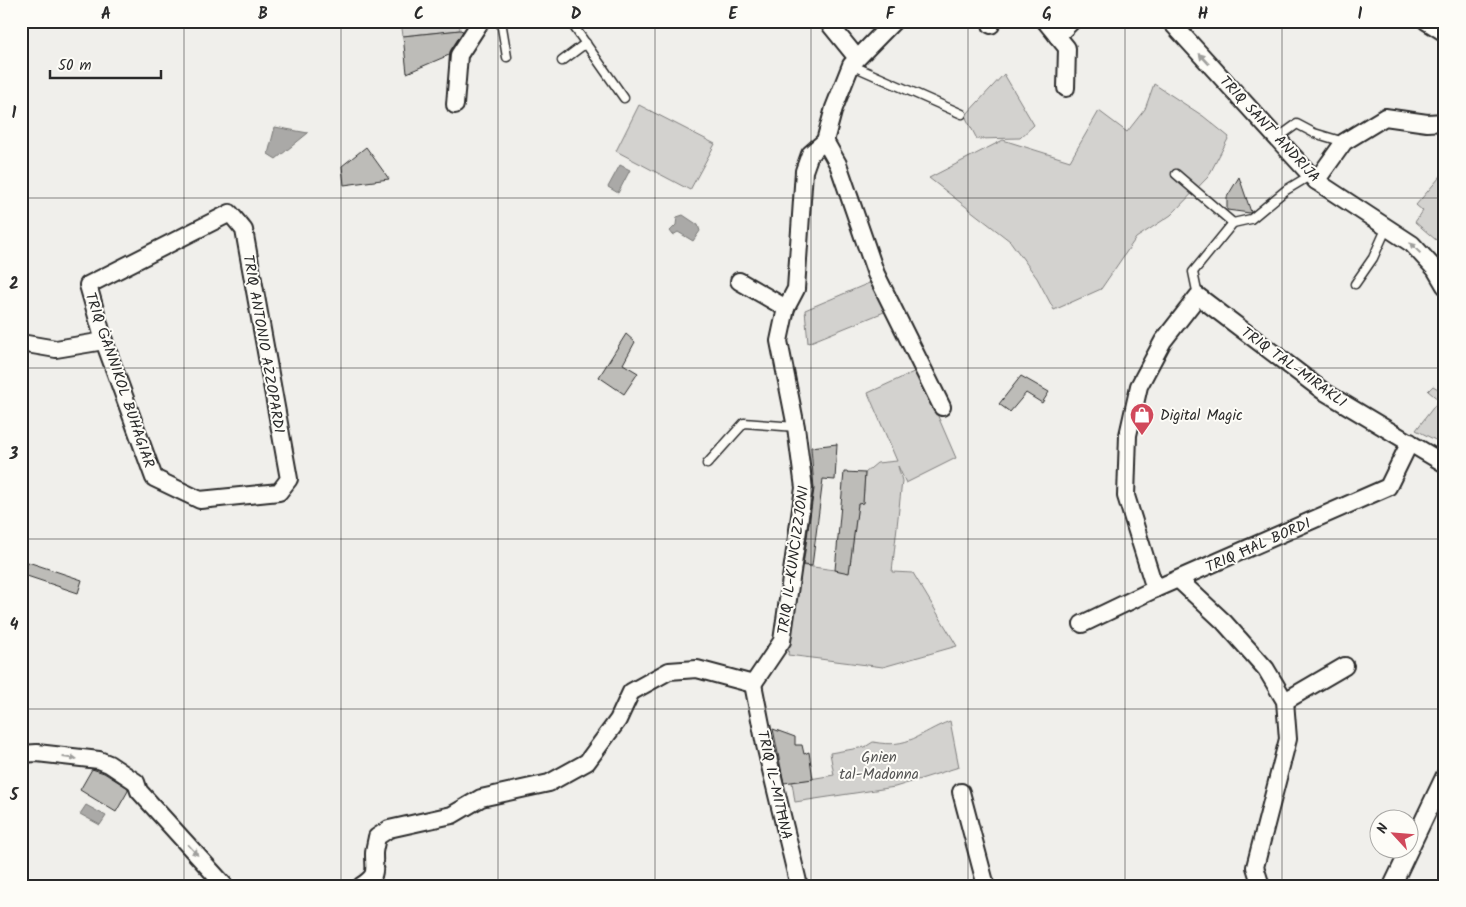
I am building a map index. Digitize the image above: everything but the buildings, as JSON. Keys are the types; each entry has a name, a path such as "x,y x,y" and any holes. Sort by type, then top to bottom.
{"street":[{"path":"455,106 459,55 481,21"},
{"path":"827,21 854,61 894,21"},
{"path":"1045,21 1067,48 1066,88"},
{"path":"1057,36 1072,21"},
{"name":"TRIQ SANT' ANDRIJA","path":"1170,21 1314,178 1412,244 1440,266 1445,286"},
{"path":"1426,21 1445,33"},
{"name":"TRIQ IL-KUNĊIZZJONI","path":"753,684 782,641 804,488 796,427 779,342 786,308 796,289 804,171 810,154 825,141 834,108 854,61"},
{"path":"1314,178 1344,142 1385,117 1427,123 1445,122"},
{"path":"825,141 838,164 876,274 942,407"},
{"name":"TRIQ ĠANNIKOL BUHAGIAR","path":"230,213 88,285 104,342 154,478 200,500 279,492 288,479"},
{"name":"TRIQ ANTONIO AZZOPARDI","path":"230,213 244,230 288,479"},
{"path":"739,281 786,308"},
{"path":"1155,589 1126,496 1128,434 1139,386 1163,342 1198,296"},
{"name":"TRIQ TAL-MIRAKLI","path":"1198,296 1323,391 1445,464"},
{"path":"21,342 56,349 104,342"},
{"name":"TRIQ ĦAL BORDI","path":"1082,624 1155,589 1388,487 1410,442"},
{"path":"1178,580 1224,622 1260,663 1285,701 1288,739 1255,867 1261,886"},
{"path":"1285,701 1345,666"},
{"path":"360,886 371,879 376,867 374,853 378,837 389,829 452,815 481,798 549,783 587,762 618,720 631,692 669,672 697,669 753,684"},
{"name":"TRIQ IL-MITĦNA","path":"753,684 765,744 800,886"},
{"path":"21,754 37,753 99,760 109,764 136,782 139,791 225,886"},
{"path":"1392,886 1445,774"},
{"path":"961,792 986,886"}],"lane":[{"path":"501,21 507,57"},
{"path":"570,21 624,98"},
{"path":"562,61 586,42"},
{"path":"854,61 962,114"},
{"path":"1279,138 1297,124 1344,142"},
{"path":"1176,174 1233,223"},
{"path":"1198,296 1194,272 1233,223 1251,219 1286,190 1314,178"},
{"path":"1355,284 1373,258 1387,227"},
{"path":"707,464 744,423 796,427"}],"green space":[{"path":"401,21 459,21 460,30 403,36"},
{"path":"1004,74 1034,125 1020,138 977,139 965,116"},
{"path":"1154,84 1203,116 1229,137 1208,177 1171,215 1136,238 1101,289 1054,310 1037,278 1010,241 929,178 1003,140 1070,161 1099,111 1127,132 1145,109"},
{"path":"639,105 715,144 690,190 616,151"},
{"path":"1445,171 1445,231 1436,240 1415,222 1423,211 1416,205"},
{"path":"874,281 889,310 808,343 805,310"},
{"path":"918,370 956,458 906,483 898,466 902,481 892,572 913,573 957,646 883,667 788,655 799,565 849,572 858,504 863,502 865,473 877,463 897,461 868,393"},
{"path":"1433,386 1445,393 1445,445 1416,430 1439,400 1428,391"},
{"name":"Gnien tal-Madonna","path":"950,721 959,767 895,787 795,802 792,782 834,775 830,753 865,747 873,742 886,744 905,742"}],"shaded area":[{"path":"275,127 308,133 276,159 268,154"},
{"path":"620,165 630,170 618,193 608,187"},
{"path":"683,215 698,225 700,231 693,241 678,232 673,235 670,231 676,225 677,217"},
{"path":"86,805 106,816 100,825 80,814"}],"place":[{"name":"Digital Magic","path":"1142,436"}]}
